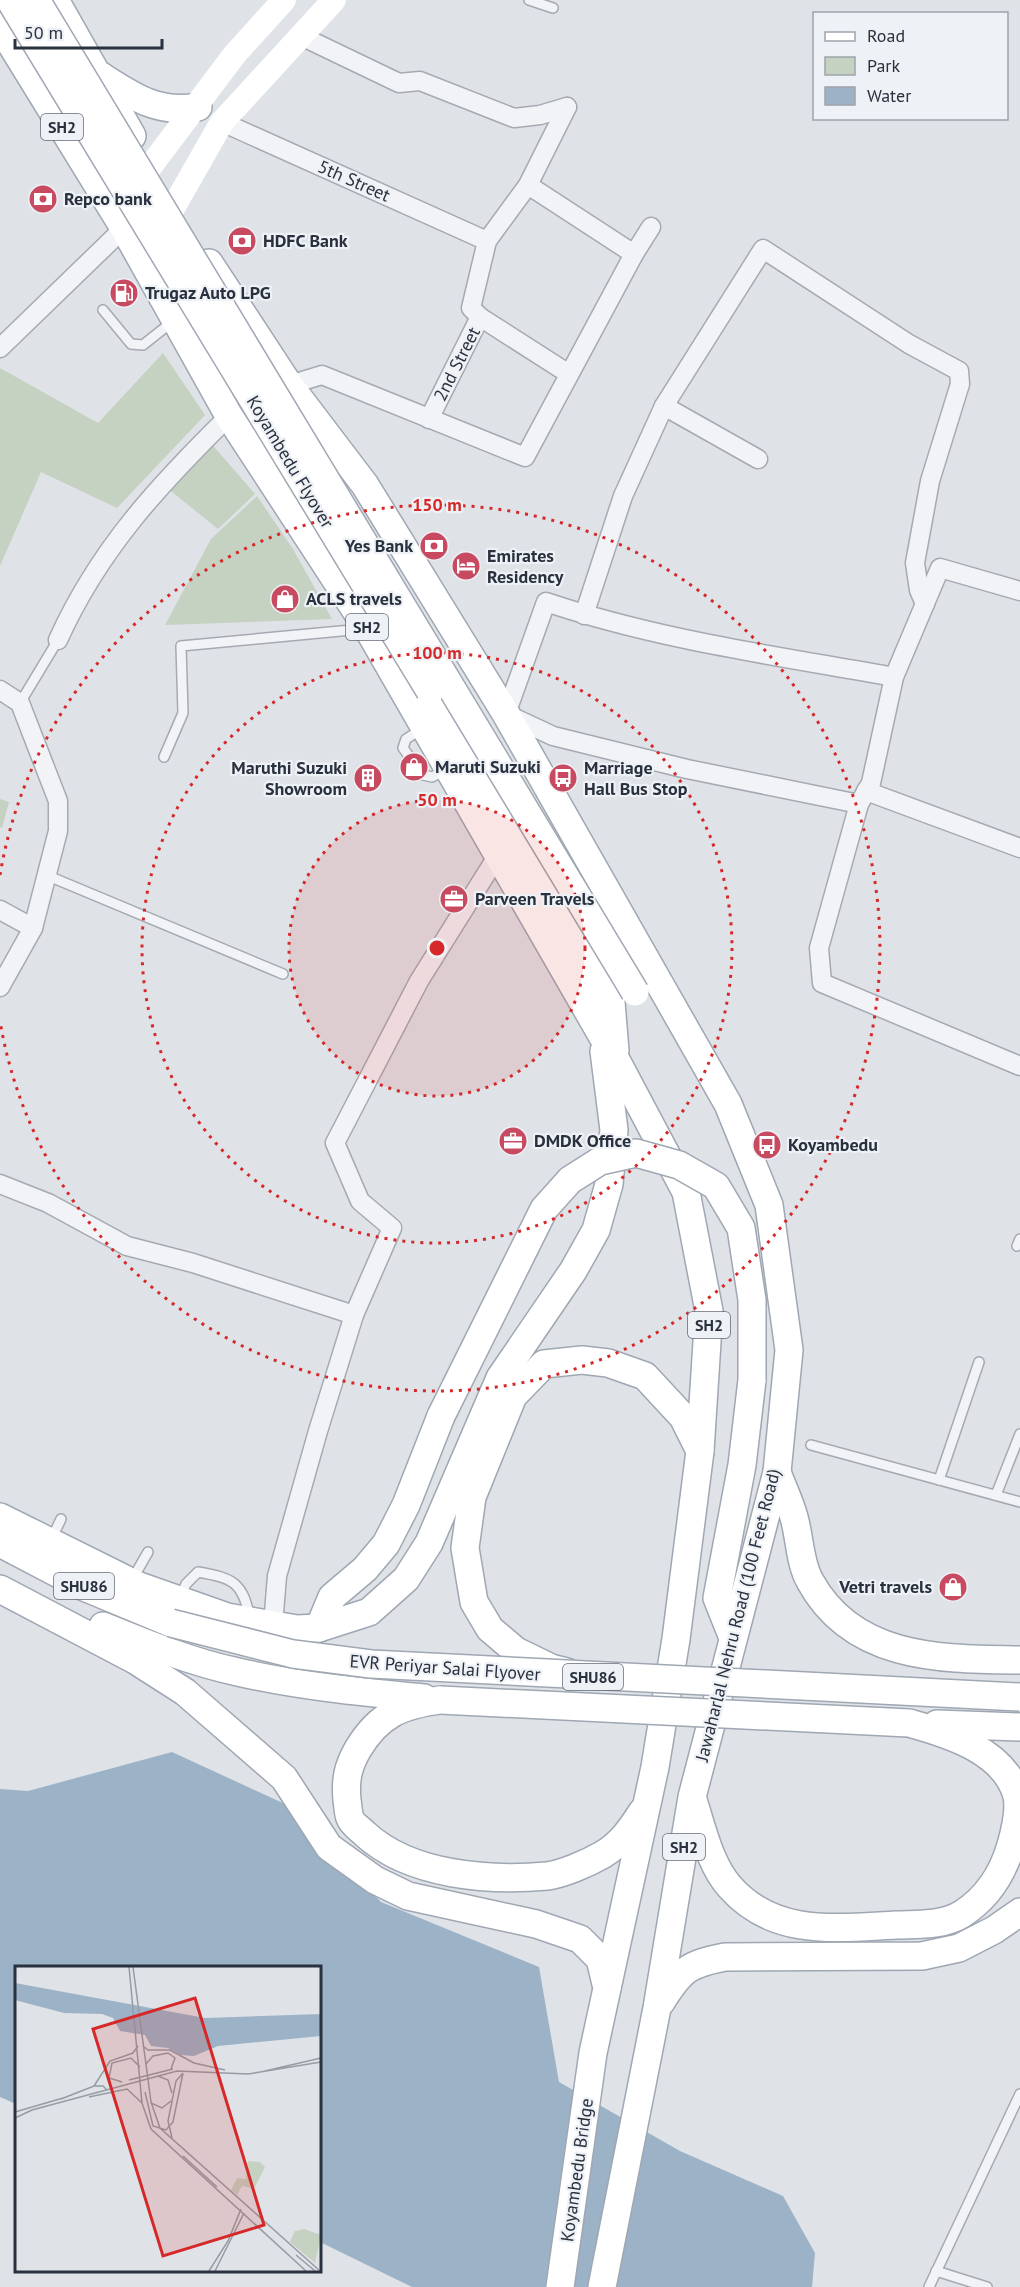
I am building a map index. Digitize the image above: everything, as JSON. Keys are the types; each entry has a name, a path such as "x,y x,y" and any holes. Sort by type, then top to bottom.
{"main road":[{"name":"Koyambedu Flyover","path":"10,0 430,691 611,1002 615,1058"},
{"name":"Koyambedu Flyover","path":"36,0 635,992 682,1023"},
{"name":"Jawaharlal Nehru Road (100 Feet Road)","path":"55,0 172,208 289,385 365,485 506,714 728,1104 769,1205 789,1350 777,1472 692,1797 657,2008 602,2287"},
{"path":"150,167 198,107 234,54 284,0"},
{"path":"172,208 222,122 334,0"},
{"name":"SH2","path":"0,26 124,228 229,416 294,519 368,628 615,1058 686,1192 710,1311 700,1451 676,1639 649,1801 608,1989"},
{"path":"98,74 138,100 176,111 198,107"},
{"path":"294,519 365,485"},
{"path":"0,1517 58,1532 179,1600 227,1617 297,1629 319,1628 369,1612 406,1580 429,1543 500,1378 573,1271 596,1230 609,1184 614,1130 600,1032"},
{"path":"319,1628 332,1597 365,1569 386,1544 406,1505 441,1416 544,1209 570,1180 600,1161 636,1153 679,1165 716,1186 741,1228 752,1300 752,1380 726,1561 717,1598 734,1638"},
{"path":"583,1677 551,1668 516,1651 490,1629 474,1602 465,1548 472,1497 496,1433 513,1396 544,1364 582,1359 608,1363 645,1376 683,1417 700,1451"},
{"path":"777,1472 793,1515 809,1580 843,1624 878,1644 941,1659 1020,1660"},
{"name":"EVR Periyar Salai Flyover","path":"0,1542 84,1587 171,1623 293,1654 371,1664 583,1677 1020,1697"},
{"name":"EVR Periyar Salai Flyover","path":"0,1576 86,1620 162,1650 236,1672 290,1682 440,1700 1020,1727"},
{"path":"0,1589 135,1660 185,1692 284,1778 329,1848 375,1880 408,1896 536,1924 580,1939 600,1959 608,1989"},
{"path":"440,1700 416,1703 385,1715 363,1740 349,1765 346,1788 350,1820 371,1839 400,1858 446,1871 502,1877 550,1875 602,1855 624,1839 649,1801"},
{"path":"692,1797 710,1852 728,1886 753,1909 785,1922 831,1928 941,1922 961,1914 990,1890 1006,1860 1017,1822 1018,1797 1002,1768 982,1753 948,1734 909,1723"},
{"path":"657,2008 677,1976 700,1962 725,1957 921,1956 959,1948 994,1930 1020,1912"},
{"name":"Koyambedu Bridge","path":"560,2287 593,2053 608,1989"}],"street":[{"path":"301,36 399,83 420,81 514,117 540,115 567,107 528,185 487,241"},
{"name":"5th Street","path":"222,122 487,241"},
{"path":"528,185 634,254"},
{"path":"289,385 322,375 525,457 634,254 651,227"},
{"path":"0,348 124,228"},
{"name":"2nd Street","path":"429,419 480,317 471,308 487,241"},
{"path":"584,615 623,496 664,406 763,249 909,344 959,371 960,384 930,481 915,563 916,579 925,604"},
{"path":"480,317 569,374"},
{"path":"664,406 758,459"},
{"path":"58,640 103,556 168,476 229,416"},
{"path":"1020,591 940,568 894,677 871,783 863,797 819,948 822,983 1020,1066"},
{"path":"894,677 668,636 584,615 546,602 506,714 553,736 687,769 863,797 1020,848"},
{"path":"0,690 20,703 58,801 58,831 33,928 0,987"},
{"path":"262,1623 354,1315 392,1228 360,1201 334,1143 419,981 498,855"},
{"path":"0,910 33,928"},
{"path":"0,1184 48,1203 127,1246 193,1263 354,1315"}],"lane":[{"path":"529,0 553,8"},
{"path":"103,310 131,344 143,345 174,321"},
{"path":"164,757 183,713 181,646 368,628"},
{"path":"20,703 58,640"},
{"path":"46,875 283,974"},
{"path":"939,1480 979,1362"},
{"path":"996,1495 1020,1434"},
{"path":"812,1445 1020,1502"},
{"path":"132,1573 148,1552"},
{"path":"179,1600 186,1584 198,1572 221,1576 238,1584 262,1623"},
{"path":"929,2287 1020,2094"},
{"path":"936,2271 987,2287"}],"green space":[{"path":"163,353 205,415 117,508 41,472 0,566 0,368 98,423"},
{"path":"209,441 255,494 218,529 166,487"},
{"path":"257,496 293,549 332,619 165,625 211,539"},
{"path":"0,799 9,802 2,828 0,827"}],"water":[{"path":"172,1752 285,1804 381,1902 539,1967 559,2082 680,2151 783,2196 815,2253 812,2287 412,2287 321,2242 321,1966 15,1966 15,2104 0,2097 0,1789 28,1791"}],"place":[{"name":"Repco bank","path":"43,199"},
{"name":"HDFC Bank","path":"242,241"},
{"name":"Trugaz Auto LPG","path":"124,293"},
{"name":"Yes Bank","path":"434,546"},
{"name":"Emirates Residency","path":"466,566"},
{"name":"ACLS travels","path":"285,599"},
{"name":"Maruti Suzuki","path":"414,767"},
{"name":"Maruthi Suzuki Showroom","path":"368,778"},
{"name":"Marriage Hall Bus Stop","path":"563,778"},
{"name":"Parveen Travels","path":"454,899"},
{"name":"DMDK Office","path":"513,1141"},
{"name":"Koyambedu","path":"767,1145"},
{"name":"Vetri travels","path":"953,1587"}]}
